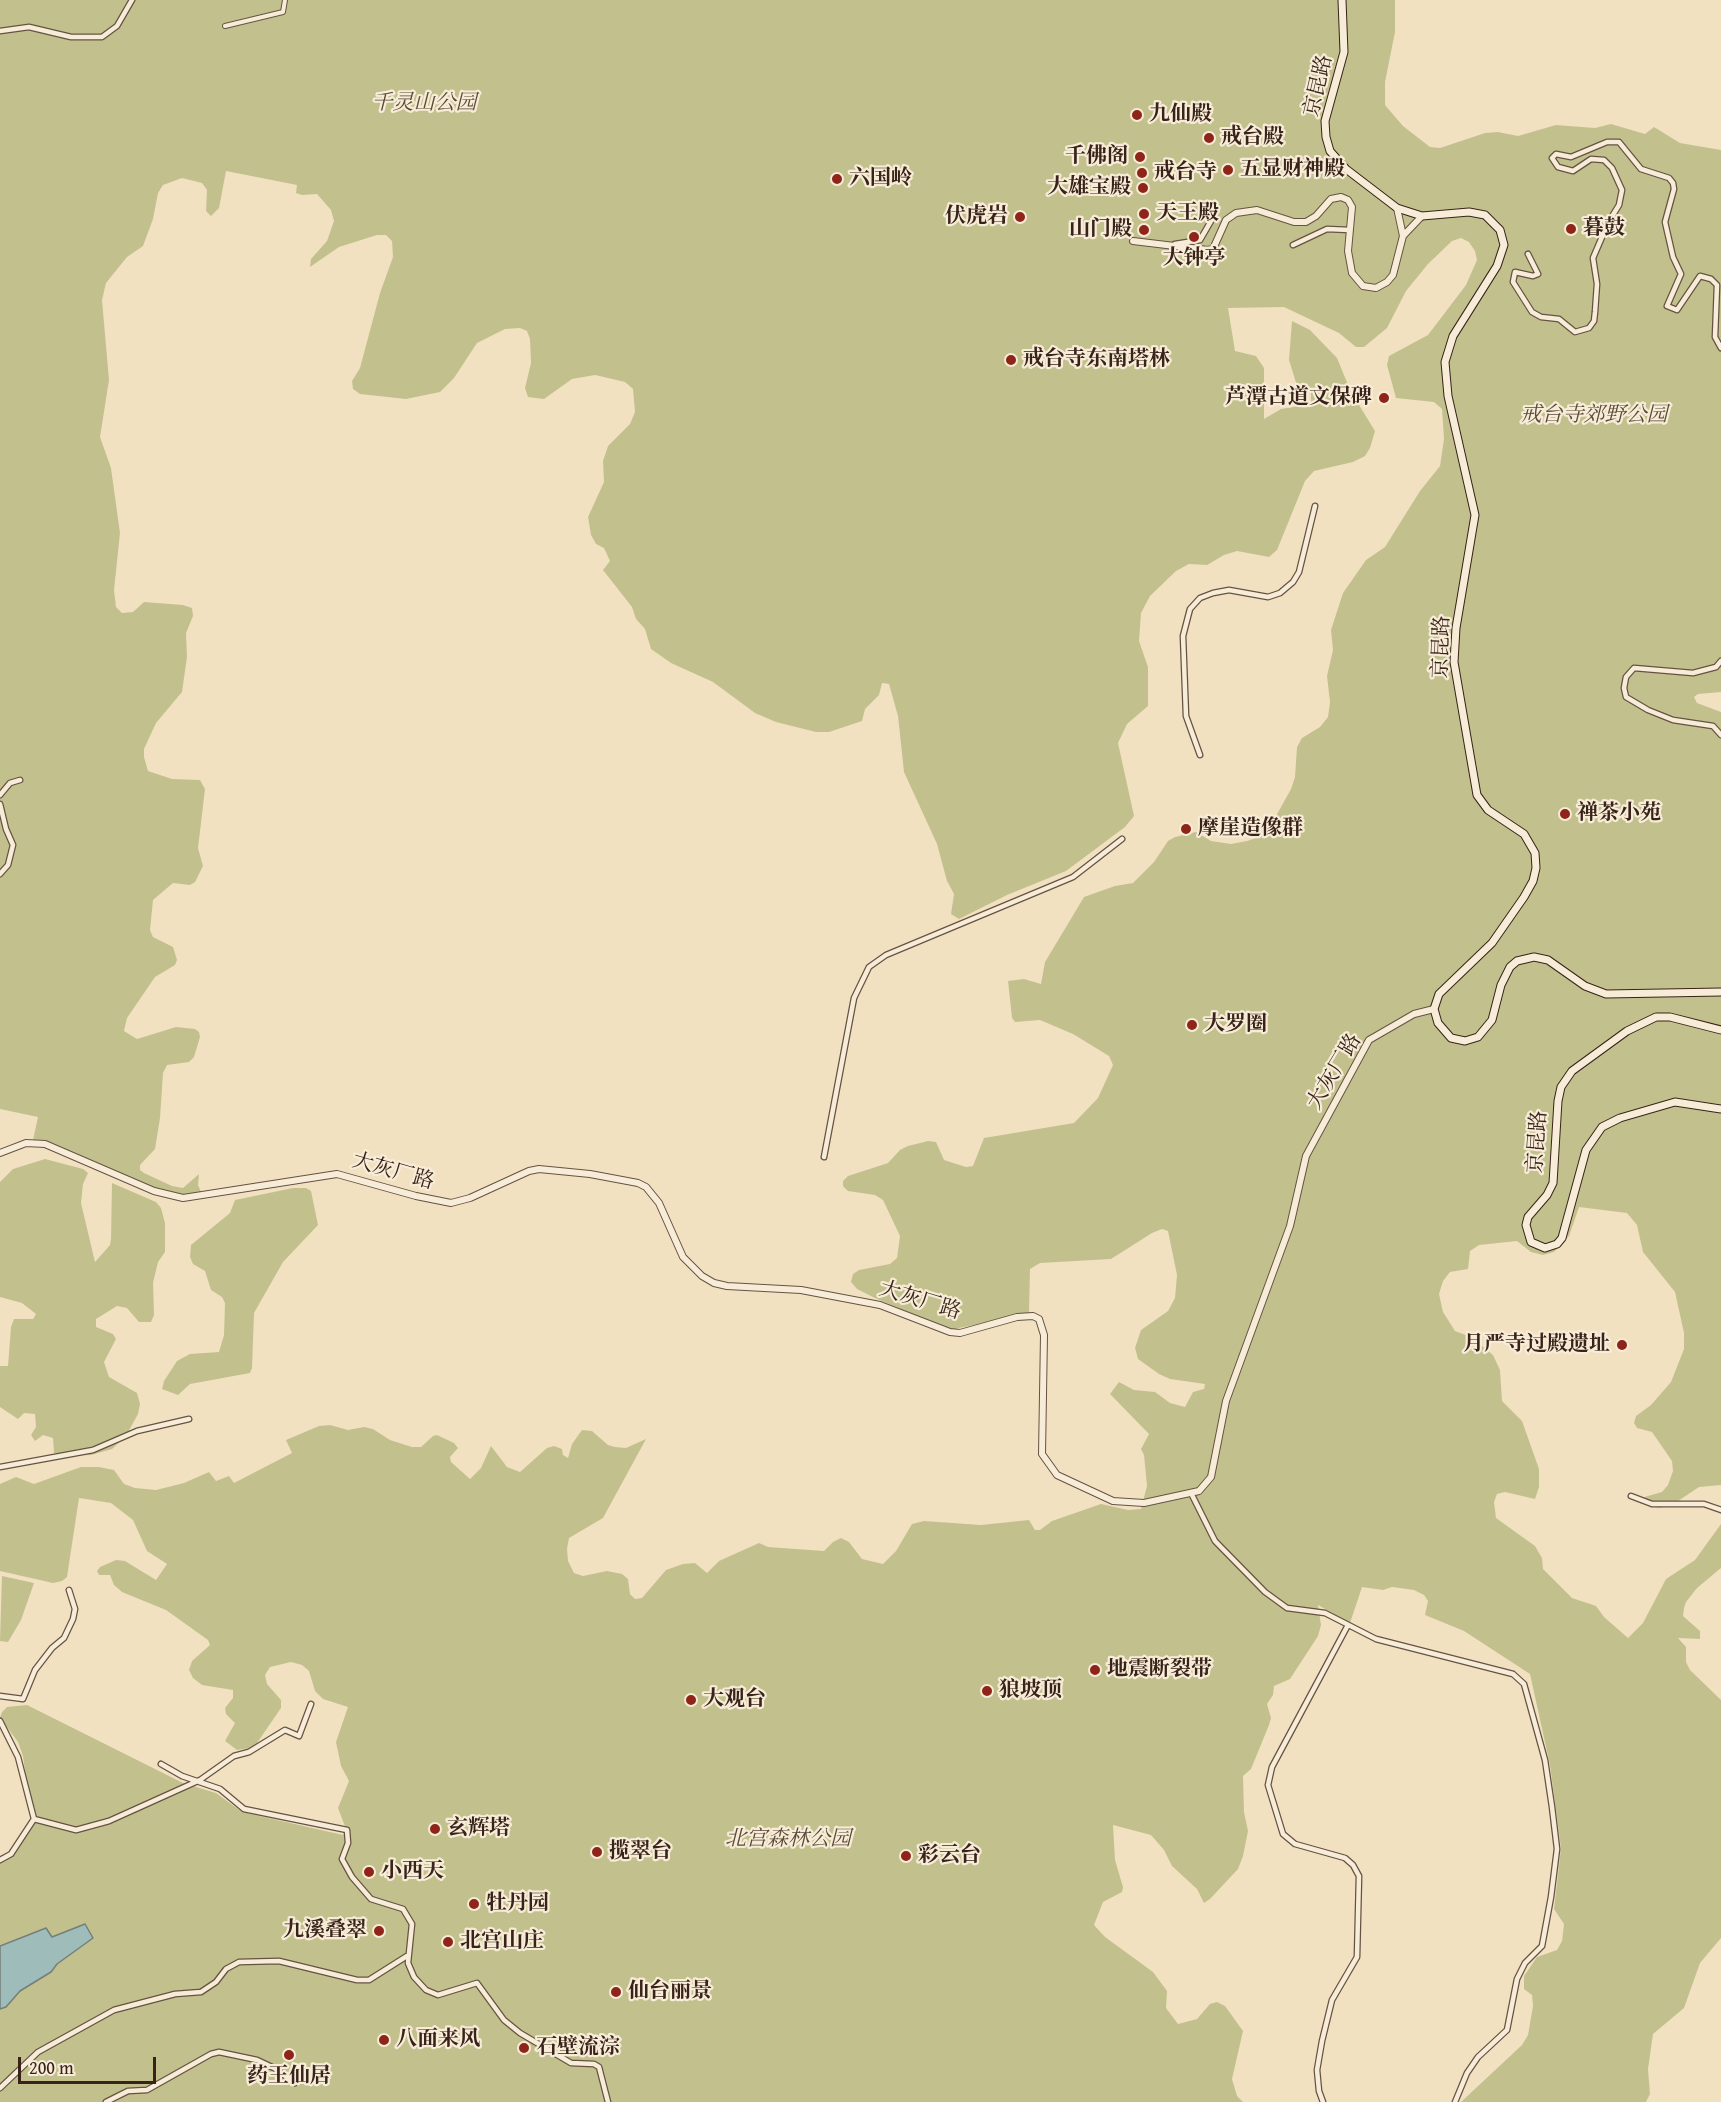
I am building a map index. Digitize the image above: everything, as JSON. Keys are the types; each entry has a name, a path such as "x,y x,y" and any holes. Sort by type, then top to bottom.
{"main road":[{"name":"京昆路","path":"1342,0 1344,51 1328,104 1325,129 1327,144 1339,162 1398,208 1422,216 1477,213 1491,219 1503,237 1501,259 1458,326 1449,345 1445,362 1448,396 1475,515 1456,628 1454,662 1477,795 1488,810 1524,834 1532,845 1536,861 1533,881 1514,913 1487,949 1439,994 1434,1009"},
{"path":"1434,1009 1438,1023 1446,1035 1465,1041 1478,1037 1492,1020 1501,985 1510,967 1517,961 1534,957 1548,960 1585,986 1606,994 1721,992"},
{"name":"京昆路","path":"1721,1030 1670,1017 1656,1017 1627,1031 1572,1071 1562,1087 1558,1101 1553,1183 1547,1196 1528,1217 1526,1225 1531,1242 1545,1248 1557,1244 1562,1238 1586,1150 1602,1128 1620,1118 1674,1102 1721,1109"}],"street":[{"path":"0,31 29,27 71,37 102,37 117,26 132,0"},
{"path":"225,26 283,12 285,0"},
{"path":"1528,254 1538,274 1536,276 1518,271 1513,275 1515,287 1532,312 1541,317 1559,320 1575,332 1589,328 1596,312 1597,284 1593,258 1608,223 1619,205 1622,190 1612,168 1604,159 1591,159 1574,171 1558,167 1552,158 1556,154 1571,157 1607,142 1619,142 1641,169 1669,178 1673,183 1674,189 1665,222 1673,257 1681,273 1667,306 1677,310 1700,276 1711,279 1717,285 1715,337 1721,348"},
{"path":"1134,241 1213,249 1226,220 1236,213 1257,210 1294,222 1306,222 1316,216 1331,199 1337,197 1348,200 1352,207 1349,265 1355,279 1369,287 1382,286 1392,275 1403,236 1398,208"},
{"path":"1403,236 1422,216"},
{"path":"1172,245 1200,240 1211,221"},
{"path":"1293,244 1299,244 1327,229 1350,230"},
{"path":"1200,755 1186,716 1183,636 1190,609 1200,598 1213,592 1229,590 1268,597 1280,593 1293,582 1299,572 1315,506"},
{"path":"1721,661 1716,667 1693,673 1634,668 1626,677 1624,688 1626,697 1648,710 1673,720 1713,726 1721,735"},
{"path":"0,795 10,783 20,780"},
{"path":"0,804 6,829 13,845 8,865 0,874"},
{"path":"824,1157 854,998 869,967 886,955 1073,877 1122,839"},
{"name":"大灰厂路","path":"0,1153 26,1143 45,1144 154,1191 183,1198 337,1174 416,1196 451,1203 470,1198 529,1171 539,1169 590,1174 638,1183 646,1187 659,1203 683,1257 702,1276 714,1282 727,1286 801,1290 880,1305 950,1332 960,1333 1034,1316 1043,1327 1044,1335 1042,1454 1057,1475 1113,1501 1144,1503 1199,1491 1211,1477 1226,1401 1290,1226 1306,1156 1369,1040 1414,1014 1434,1009"},
{"path":"0,1467 93,1450 137,1431 189,1419"},
{"path":"1191,1493 1215,1541 1265,1593 1287,1608 1325,1613 1376,1639 1513,1674 1524,1684 1545,1760 1557,1849 1542,1946 1526,1963 1517,1979 1507,2030 1478,2057 1467,2073 1455,2102"},
{"path":"1631,1496 1652,1504 1704,1504 1721,1510"},
{"path":"0,1696 23,1699 35,1670 52,1648 64,1638 74,1619 75,1609 69,1590"},
{"path":"1323,2102 1319,2091 1317,2070 1322,2041 1332,2000 1358,1957 1359,1876 1353,1864 1345,1858 1295,1844 1283,1834 1268,1785 1272,1767 1348,1625"},
{"path":"34,1819 76,1830 109,1821 200,1780 234,1756 259,1747 285,1730 299,1736 312,1704"},
{"path":"0,1721 18,1756 34,1819 11,1854 0,1860"},
{"path":"161,1764 182,1776 200,1780 220,1789 244,1809 347,1830 348,1843 342,1859 352,1877 371,1899 403,1910 412,1924 407,1956 414,1977 426,1990 438,1995 477,1983 504,2020 520,2033 571,2063 594,2064 601,2074 608,2102"},
{"path":"0,2088 38,2052 114,2010 176,1994 201,1992 216,1982 226,1969 239,1962 279,1961 357,1980 369,1980 407,1956"},
{"path":"106,2102 128,2091 147,2090 211,2054 219,2052 256,2060 274,2068 295,2083"}],"green space":[{"path":"0,0 1395,0 1395,32 1385,82 1385,105 1403,126 1430,147 1440,148 1485,133 1498,132 1518,136 1556,125 1595,128 1611,124 1645,134 1654,127 1680,143 1721,150 1721,692 1698,694 1694,697 1697,703 1721,712 1721,1485 1699,1487 1678,1501 1660,1508 1640,1503 1641,1498 1662,1492 1668,1485 1673,1471 1672,1461 1652,1432 1637,1428 1634,1423 1636,1416 1651,1405 1671,1382 1684,1349 1684,1333 1675,1292 1643,1252 1637,1225 1627,1213 1579,1207 1569,1236 1554,1252 1543,1255 1531,1252 1517,1241 1479,1245 1470,1251 1468,1269 1450,1272 1443,1281 1439,1294 1443,1312 1455,1331 1471,1337 1493,1355 1500,1370 1502,1401 1522,1421 1539,1469 1539,1487 1535,1499 1505,1492 1497,1494 1494,1502 1496,1518 1535,1546 1542,1558 1543,1569 1572,1598 1596,1606 1604,1617 1628,1638 1643,1623 1666,1579 1695,1560 1721,1524 1721,1568 1697,1588 1684,1608 1683,1616 1700,1631 1700,1639 1678,1638 1686,1647 1686,1662 1690,1670 1721,1700 1721,1938 1700,1963 1684,2008 1653,2034 1648,2069 1650,2094 1646,2102 1461,2102 1522,2045 1528,2035 1533,2006 1532,1995 1524,1989 1524,1976 1537,1957 1557,1950 1562,1941 1564,1924 1554,1909 1561,1848 1550,1765 1530,1674 1464,1631 1425,1615 1428,1601 1424,1595 1414,1590 1392,1587 1383,1590 1362,1587 1350,1623 1318,1605 1321,1625 1318,1636 1290,1679 1274,1686 1273,1695 1267,1704 1271,1718 1269,1725 1251,1769 1243,1776 1244,1812 1248,1831 1243,1856 1238,1869 1210,1899 1204,1903 1197,1889 1172,1866 1164,1850 1151,1835 1113,1825 1115,1860 1123,1887 1122,1892 1103,1902 1094,1925 1105,1937 1153,1972 1167,1991 1166,2008 1178,2024 1197,2019 1210,2004 1217,2002 1225,2006 1243,2031 1232,2079 1237,2096 1243,2102 0,2102 0,1863 18,1848 31,1818 23,1756 18,1742 0,1718 7,1707 27,1705 183,1783 216,1793 242,1812 343,1835 346,1829 338,1808 349,1781 341,1766 336,1742 348,1707 323,1699 315,1691 309,1671 302,1665 291,1662 270,1667 265,1675 267,1684 281,1700 281,1708 257,1743 251,1748 237,1750 225,1741 235,1723 226,1714 225,1708 233,1698 233,1690 202,1685 193,1678 189,1670 192,1661 210,1645 208,1640 166,1610 122,1592 114,1585 110,1575 99,1575 97,1571 100,1567 116,1560 125,1561 156,1580 167,1564 147,1551 133,1520 111,1503 79,1498 67,1577 62,1581 53,1583 0,1571 0,1484 16,1477 34,1484 81,1467 114,1470 124,1484 135,1488 156,1490 184,1483 209,1472 216,1481 229,1476 234,1483 292,1453 286,1440 319,1426 330,1425 348,1430 364,1427 373,1429 390,1440 412,1447 421,1447 437,1435 454,1443 458,1448 450,1457 451,1462 470,1479 481,1468 491,1446 507,1467 520,1472 547,1448 554,1446 562,1449 563,1455 568,1458 572,1444 582,1430 592,1431 608,1445 615,1447 626,1448 646,1439 603,1518 569,1538 567,1549 568,1561 574,1573 583,1576 607,1571 622,1574 628,1579 630,1594 635,1599 642,1598 666,1570 683,1564 695,1563 707,1573 719,1561 759,1543 768,1547 824,1551 841,1538 849,1542 862,1559 883,1564 896,1551 912,1524 924,1521 981,1525 1029,1520 1035,1530 1040,1530 1052,1521 1101,1504 1128,1510 1141,1509 1147,1486 1144,1455 1141,1449 1149,1434 1110,1394 1119,1382 1134,1390 1155,1392 1170,1403 1185,1407 1193,1392 1204,1389 1205,1384 1170,1379 1159,1374 1138,1359 1135,1348 1141,1330 1168,1311 1175,1298 1177,1275 1168,1231 1162,1229 1152,1233 1111,1259 1040,1263 1030,1269 1029,1313 950,1330 875,1298 857,1289 851,1282 853,1274 859,1270 890,1264 897,1258 900,1236 883,1200 875,1195 848,1191 843,1186 843,1181 848,1176 888,1163 900,1150 908,1146 928,1141 936,1142 944,1160 966,1167 973,1166 984,1138 1074,1123 1098,1098 1113,1065 1109,1056 1073,1034 1040,1020 1015,1022 1012,1018 1008,981 1024,979 1041,984 1045,962 1084,897 1115,886 1133,883 1154,862 1168,841 1196,832 1211,841 1231,844 1247,841 1256,838 1276,816 1295,777 1297,747 1302,738 1320,727 1328,717 1330,702 1327,676 1333,650 1331,630 1343,593 1366,560 1385,547 1420,491 1440,466 1444,439 1442,409 1434,402 1396,398 1387,365 1389,356 1428,335 1466,285 1477,260 1475,251 1469,242 1461,238 1452,241 1428,264 1406,291 1387,328 1364,347 1356,347 1339,333 1284,307 1228,308 1235,351 1256,356 1264,368 1264,419 1281,409 1311,404 1311,392 1297,386 1289,360 1292,321 1310,330 1337,358 1351,392 1375,431 1370,448 1365,456 1353,462 1314,471 1305,481 1277,550 1269,557 1237,551 1224,555 1207,565 1189,564 1176,571 1150,596 1141,613 1139,641 1148,667 1148,706 1127,724 1118,743 1134,816 1125,827 1066,871 1007,895 959,919 951,914 954,894 947,881 937,844 904,772 898,716 889,684 882,683 879,695 865,709 862,721 829,732 816,732 776,722 755,713 713,682 671,663 651,649 645,629 636,619 632,607 603,570 610,561 604,548 596,544 591,535 588,517 604,482 603,461 608,446 630,424 635,412 633,389 625,382 595,375 572,379 544,399 528,397 525,388 531,363 530,339 527,331 520,328 505,329 477,343 454,378 440,392 406,399 360,394 353,389 352,381 360,368 380,293 393,257 392,241 386,235 377,235 339,247 310,267 311,259 327,241 334,221 331,210 317,194 302,195 296,193 297,185 226,171 219,208 211,216 206,211 207,190 202,183 182,178 163,185 158,193 153,219 143,246 127,257 106,283 102,300 109,380 100,437 111,468 120,533 114,590 116,607 122,613 133,612 144,602 183,605 192,608 193,616 186,633 187,657 182,692 156,723 144,749 144,757 148,771 172,779 200,780 205,789 198,848 203,866 195,882 190,885 173,883 153,900 150,930 153,937 173,947 177,960 175,965 155,977 127,1018 124,1031 137,1039 176,1027 195,1029 199,1032 200,1037 194,1057 189,1062 167,1065 163,1073 155,1149 140,1165 140,1170 144,1173 172,1186 183,1188 199,1174 198,1185 202,1194 182,1196 158,1191 74,1153 33,1140 38,1117 0,1109"},
{"path":"45,1159 83,1169 88,1173 83,1184 81,1203 95,1262 110,1245 112,1183 156,1202 161,1208 165,1223 165,1252 158,1262 153,1283 154,1315 151,1322 139,1322 127,1308 117,1306 96,1319 96,1327 113,1334 116,1339 104,1362 109,1377 137,1393 140,1404 138,1414 126,1436 112,1449 91,1455 61,1456 54,1453 53,1438 43,1435 35,1441 31,1435 36,1427 35,1414 24,1413 18,1419 0,1407 0,1366 8,1366 11,1327 14,1319 33,1319 36,1314 22,1303 0,1297 0,1182 13,1169"},
{"path":"293,1188 306,1188 311,1191 318,1225 283,1262 254,1313 250,1373 190,1384 178,1395 162,1389 164,1381 177,1361 190,1354 219,1352 224,1335 225,1303 222,1297 211,1290 205,1271 193,1264 190,1257 191,1245 230,1213 235,1200"},
{"path":"2,1576 34,1583 21,1620 8,1642 0,1641"}],"water":[{"path":"85,1924 93,1938 57,1964 51,1972 20,1991 6,2007 0,2009 0,1946 46,1928 52,1937"}],"place":[{"name":"九仙殿","path":"1137,115"},
{"name":"戒台殿","path":"1209,138"},
{"name":"千佛阁","path":"1140,157"},
{"name":"五显财神殿","path":"1228,170"},
{"name":"戒台寺","path":"1142,173"},
{"name":"六国岭","path":"837,179"},
{"name":"大雄宝殿","path":"1143,188"},
{"name":"天王殿","path":"1144,214"},
{"name":"伏虎岩","path":"1020,217"},
{"name":"暮鼓","path":"1571,229"},
{"name":"山门殿","path":"1144,230"},
{"name":"大钟亭","path":"1194,237"},
{"name":"戒台寺东南塔林","path":"1011,360"},
{"name":"芦潭古道文保碑","path":"1384,398"},
{"name":"禅茶小苑","path":"1565,814"},
{"name":"摩崖造像群","path":"1186,829"},
{"name":"大罗圈","path":"1192,1025"},
{"name":"月严寺过殿遗址","path":"1622,1345"},
{"name":"地震断裂带","path":"1095,1670"},
{"name":"狼坡顶","path":"987,1691"},
{"name":"大观台","path":"691,1700"},
{"name":"玄辉塔","path":"435,1829"},
{"name":"揽翠台","path":"597,1852"},
{"name":"彩云台","path":"906,1856"},
{"name":"小西天","path":"369,1872"},
{"name":"牡丹园","path":"474,1904"},
{"name":"九溪叠翠","path":"379,1931"},
{"name":"北宫山庄","path":"448,1942"},
{"name":"仙台丽景","path":"616,1992"},
{"name":"八面来风","path":"384,2040"},
{"name":"石壁流淙","path":"524,2048"},
{"name":"药王仙居","path":"289,2055"}],"park label":[{"name":"千灵山公园","path":"424,104"},
{"name":"戒台寺郊野公园","path":"1594,416"},
{"name":"北宫森林公园","path":"788,1840"}]}
